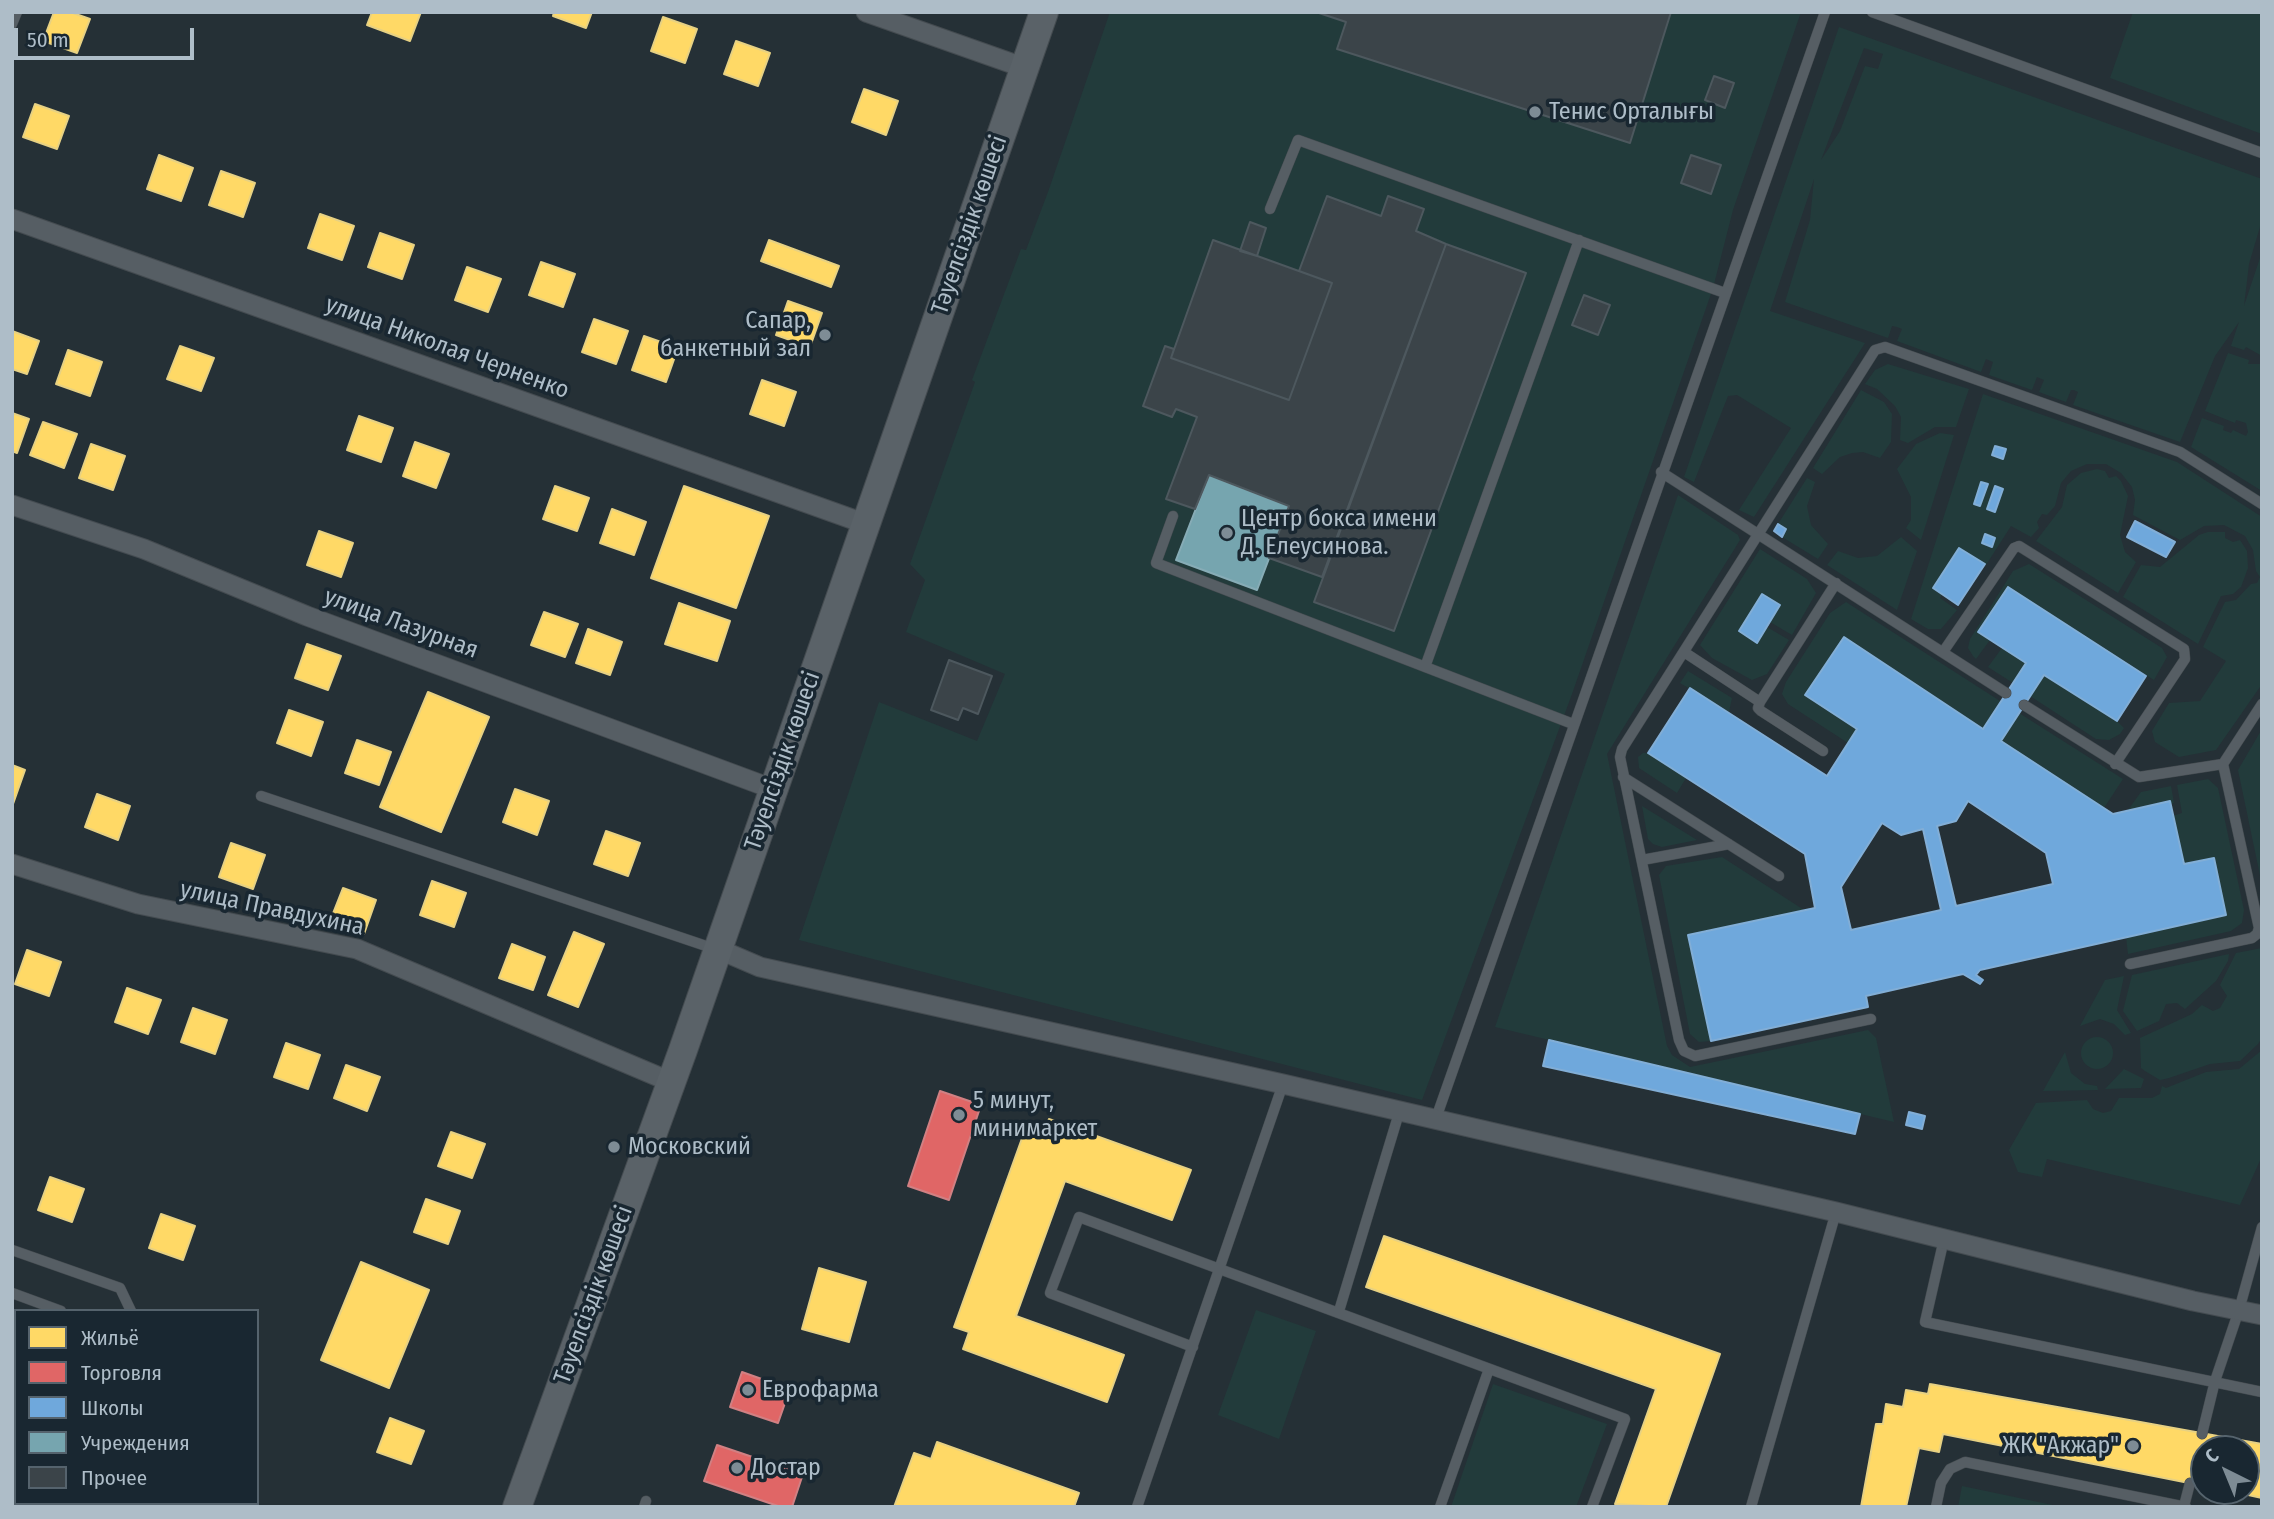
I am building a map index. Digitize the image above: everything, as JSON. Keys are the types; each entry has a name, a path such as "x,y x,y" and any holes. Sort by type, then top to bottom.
{"main road":[{"name":"Тәуелсіздік көшесі","path":"517,1507 718,949 1044,12"}],"street":[{"path":"866,12 1025,68"},
{"name":"улица Николая Черненко","path":"12,219 866,524"},
{"name":"улица Лазурная","path":"12,505 144,550 320,621 773,789"},
{"name":"улица Правдухина","path":"14,870 138,904 357,950 671,1082"},
{"path":"718,949 760,967 1836,1212 2262,1315"}],"lane":[{"path":"12,24 17,12"},
{"path":"1435,1121 1661,472 1825,12"},
{"path":"1872,12 2262,153"},
{"path":"1270,209 1298,139 1725,293"},
{"path":"1424,667 1579,240"},
{"path":"1871,1019 1696,1056 1684,1051 1679,1040 1623,777 1622,749 1875,350 1880,347 2180,452 2262,504"},
{"path":"1661,472 2006,693"},
{"path":"1173,516 1156,563 1573,724"},
{"path":"1944,652 2014,548 2019,546 2183,649 2185,659 2115,764"},
{"path":"1823,751 1761,711 1760,702 1836,583"},
{"path":"1684,652 1760,702"},
{"path":"2130,964 2252,938 2257,934 2259,928 2223,764 2262,704"},
{"path":"2024,705 2131,775 2149,778 2223,764"},
{"path":"1623,777 1779,876"},
{"path":"261,796 718,949"},
{"path":"1642,860 1729,844"},
{"path":"1137,1507 1283,1084"},
{"path":"1339,1311 1399,1113"},
{"path":"1751,1507 1836,1212"},
{"path":"1193,1347 1050,1293 1079,1217 1625,1419 1592,1507"},
{"path":"2202,1434 2215,1381 2239,1310 2262,1227"},
{"path":"1944,1239 1925,1322 2262,1392"},
{"path":"12,1250 120,1288 130,1309"},
{"path":"12,1293 56,1309"},
{"path":"1440,1507 1489,1369"},
{"path":"1936,1507 1941,1483 1950,1469 1965,1462 2185,1507 2190,1483"}],"green space":[{"path":"1110,12 1801,12 1733,210 1713,288 1572,694 1422,1100 799,940 879,702 977,741 1005,674 906,632 925,580 910,564 975,382 972,380 1021,249 1026,250 1048,192"},
{"path":"2133,12 2262,12 2262,134 2110,78"},
{"path":"1839,27 2262,179 2262,220 2249,264 2244,306 2262,252 2262,356 2246,347 2244,350 2231,346 2239,322 2215,356 2180,442 2073,405 2078,392 2074,390 2071,390 2066,402 2039,392 2044,380 2037,377 2032,390 1989,375 1993,362 1986,359 1981,372 1897,341 1902,329 1897,327 1892,326 1888,338 1785,302 1810,220 1814,179 1770,311 1865,343 1754,517 1739,510 1791,428 1737,395 1728,396 1694,482 1684,477","holes":["1864,48 1883,54 1878,69 1865,66 1840,131 1821,160"]},
{"path":"2228,353 2249,360 2248,364 2262,364 2262,491 2191,447 2202,418 2224,426 2223,430 2231,433 2233,430 2246,436 2248,432 2246,423 2236,420 2235,423 2205,411"},
{"path":"1888,364 1969,389 1956,427 1935,427 1908,443 1900,440 1901,417 1895,406 1877,389 1865,384 1875,370"},
{"path":"1861,390 1884,402 1892,414 1891,442 1880,458 1863,452 1852,453 1840,457 1822,474 1813,468"},
{"path":"1983,394 2177,462 2262,517 2262,684 2216,750 2179,757 2155,742 2152,731 2169,703 2200,701 2226,661 2203,647 2225,602 2236,600 2251,584 2257,583 2260,577 2256,571 2253,550 2245,536 2224,525 2204,526 2180,540 2133,515 2135,500 2132,487 2121,473 2106,464 2087,464 2071,471 2061,483 2055,506 2047,515 2042,514 2037,522 2039,528 2031,537 2011,526 1986,565 1958,549 1933,588 1942,594 1940,598 1957,610 1941,629 1928,629 1911,619"},
{"path":"1940,433 1954,435 1921,540 1906,528 1911,520 1911,497 1897,469 1916,444"},
{"path":"2097,469 2105,471 2109,478 2116,476 2128,496 2120,535 2125,552 2136,562 2118,593 2036,541 2062,507 2067,485 2081,473"},
{"path":"1807,478 1815,482 1807,506 1811,525 1828,544 1818,559 1782,537 1786,529 1778,524"},
{"path":"1678,495 1738,535 1740,540 1607,754 1667,1046 1672,1055 1690,1067 1868,1030 1876,1038 1894,1122 1495,1027"},
{"path":"2225,532 2225,538 2233,542 2240,540 2247,551 2248,568 2241,587 2233,594 2221,596 2198,644 2123,597 2141,565 2160,567 2199,535"},
{"path":"1901,537 1917,551 1897,610 1827,565 1838,551 1858,558 1877,556"},
{"path":"1760,549 1807,579 1816,593 1792,635 1770,622 1780,605 1762,594 1739,632 1757,642 1767,627 1789,640 1767,674 1752,680 1712,658 1700,645"},
{"path":"2029,564 2162,648 2167,657 2154,680 2008,587 1978,632 1990,640 1976,659 1968,648 1970,639 2013,571"},
{"path":"1846,602 2000,701 1983,729 1844,637 1806,695 1857,729 1848,743 1788,704 1782,694 1786,682 1830,613"},
{"path":"2002,648 2026,663 2013,683 1988,667"},
{"path":"1688,671 1732,698 1729,712 1680,683"},
{"path":"2044,675 2117,721 2124,728 2120,734 2109,740 2096,739 2030,696"},
{"path":"2019,713 2123,779 2104,808 2001,741"},
{"path":"2262,729 2262,885 2238,770"},
{"path":"1648,753 1686,778 1677,793 1639,768 1638,757"},
{"path":"2208,779 2218,788 2244,910 2242,923 2231,931 2128,954 2126,937 2214,858 2184,864 2173,816 2182,813 2177,785"},
{"path":"2171,786 2174,803 2128,810 2141,792"},
{"path":"1642,806 1697,840 1662,847 1653,844 1648,839"},
{"path":"1722,857 1804,910 1688,935 1711,1041 1699,1042 1690,1034 1659,875 1666,866"},
{"path":"2262,948 2262,1038 2258,1044 2240,1061 2210,1064 2160,1080 2141,1068 2140,1038 2192,1014 2202,1005 2213,1011 2220,1008 2227,996 2220,985 2236,953"},
{"path":"2229,954 2228,961 2216,981 2185,1009 2177,1003 2166,1004 2159,1021 2137,1031 2123,1011 2132,975"},
{"path":"2124,976 2117,1010 2131,1033 2125,1035 2114,1024 2100,1019 2080,1026 2105,980"},
{"path":"2097,1037 2108,1042 2113,1053 2108,1064 2097,1069 2086,1064 2081,1053 2086,1042"},
{"path":"2262,1050 2262,1156 2240,1205 2047,1159 2042,1177 2018,1172 2009,1150 2036,1103 2087,1100 2093,1109 2103,1113 2111,1111 2119,1098 2152,1098 2160,1094 2162,1086 2166,1088 2206,1072 2239,1069"},
{"path":"2065,1052 2071,1073 2085,1084 2097,1086 2098,1090 2043,1091"},
{"path":"2124,1069 2144,1079 2141,1088 2105,1089"},
{"path":"1256,1310 1316,1331 1279,1439 1218,1415"},
{"path":"1493,1384 1607,1424 1576,1507 1451,1507"},
{"path":"1962,1486 2062,1507 1958,1507"}],"building: Жильё":[{"path":"54,12 70,12 90,19 77,53 43,41"},
{"path":"372,12 421,12 410,41 367,25"},
{"path":"554,12 592,12 586,28 553,16"},
{"path":"663,17 697,29 685,63 651,51"},
{"path":"736,41 770,53 758,86 724,74"},
{"path":"864,89 898,101 886,135 852,122"},
{"path":"35,104 69,116 57,149 23,137"},
{"path":"159,155 193,168 181,201 147,189"},
{"path":"221,171 255,183 243,217 209,205"},
{"path":"320,214 354,226 342,260 308,248"},
{"path":"380,233 414,245 402,279 368,267"},
{"path":"769,240 839,266 831,287 761,261"},
{"path":"541,262 575,274 563,307 529,295"},
{"path":"467,267 501,279 488,312 455,300"},
{"path":"788,301 822,313 810,347 776,335"},
{"path":"594,319 628,331 616,364 582,352"},
{"path":"12,331 39,341 27,374 12,369"},
{"path":"644,336 678,348 666,382 632,370"},
{"path":"180,346 214,358 201,391 167,379"},
{"path":"68,350 102,362 90,396 56,384"},
{"path":"762,380 796,392 784,426 750,414"},
{"path":"12,413 29,419 17,453 12,451"},
{"path":"359,416 393,428 381,462 347,450"},
{"path":"43,422 77,434 64,468 30,455"},
{"path":"415,442 449,454 436,488 403,476"},
{"path":"91,444 125,456 113,490 79,478"},
{"path":"555,486 589,498 577,531 543,519"},
{"path":"684,486 769,516 736,608 651,578"},
{"path":"612,509 646,522 634,555 600,543"},
{"path":"319,531 353,543 341,577 307,565"},
{"path":"679,603 730,621 717,661 665,644"},
{"path":"544,612 578,624 565,657 531,645"},
{"path":"588,629 622,642 610,675 576,663"},
{"path":"307,644 341,656 328,690 295,678"},
{"path":"428,692 489,717 441,832 380,807"},
{"path":"289,710 323,722 311,756 277,743"},
{"path":"357,740 391,752 379,785 345,773"},
{"path":"12,765 25,770 13,804 12,804"},
{"path":"515,789 549,801 537,835 503,822"},
{"path":"97,794 130,806 118,840 85,827"},
{"path":"606,831 640,843 628,876 594,864"},
{"path":"231,843 265,855 253,889 219,877"},
{"path":"432,881 466,893 454,927 420,915"},
{"path":"343,888 376,900 364,934 330,921"},
{"path":"574,932 604,944 578,1007 548,995"},
{"path":"512,944 545,957 533,990 499,978"},
{"path":"27,950 61,962 49,996 15,984"},
{"path":"127,988 161,1000 148,1034 115,1022"},
{"path":"193,1008 227,1020 215,1054 181,1042"},
{"path":"286,1043 320,1055 308,1089 274,1077"},
{"path":"346,1065 380,1077 367,1111 334,1098"},
{"path":"1049,1119 1191,1170 1172,1220 1065,1181 1016,1316 1124,1355 1107,1402 963,1349 969,1332 954,1327 1025,1130 1042,1136"},
{"path":"451,1132 485,1144 472,1178 438,1166"},
{"path":"50,1177 84,1189 72,1222 38,1210"},
{"path":"426,1199 460,1211 448,1244 414,1232"},
{"path":"161,1214 195,1226 183,1260 149,1248"},
{"path":"1384,1236 1720,1354 1666,1507 1615,1504 1656,1389 1366,1287"},
{"path":"361,1262 429,1290 389,1388 321,1360"},
{"path":"819,1268 866,1282 849,1342 802,1329"},
{"name":"ЖК \"Акжар\"","path":"1930,1384 2212,1435 2190,1435 2190,1483 1943,1434 1939,1452 1919,1448 1906,1507 1861,1507 1876,1424 1883,1424 1886,1404 1903,1407 1906,1390 1928,1394"},
{"path":"390,1418 424,1431 411,1464 377,1452"},
{"path":"937,1442 1079,1493 1074,1507 894,1507 914,1453 931,1459"},
{"name":"ЖК \"Акжар\"","path":"2260,1444 2262,1444 2260,1498"}],"building: Торговля":[{"path":"940,1091 981,1105 949,1200 908,1186"},
{"path":"742,1372 790,1389 778,1423 730,1407"},
{"path":"717,1445 803,1474 792,1507 781,1507 704,1481"}],"building: Школы":[{"path":"1995,446 2006,449 2003,459 1992,455"},
{"path":"1981,482 1988,484 1980,506 1974,504"},
{"path":"1995,486 2003,489 1995,512 1987,509"},
{"path":"2135,521 2175,542 2166,557 2127,537"},
{"path":"1778,524 1786,529 1782,537 1774,531"},
{"path":"1985,534 1995,538 1992,547 1982,543"},
{"path":"1959,548 1985,564 1958,605 1933,588"},
{"path":"2008,587 2146,676 2117,721 2044,675 2001,741 2113,814 2170,801 2184,864 2214,858 2226,915 1980,970 1976,975 1983,980 1980,984 1963,974 1866,996 1868,1007 1711,1041 1688,935 1815,908 1805,854 1648,753 1690,688 1827,776 1857,729 1805,695 1844,637 1983,729 2026,663 1978,632","holes":["1968,801 2046,853 2053,884 1956,906 1937,826 1956,821","1882,823 1901,835 1923,829 1941,910 1851,930 1841,887"]},
{"path":"1762,594 1780,605 1757,643 1739,631"},
{"path":"1549,1040 1860,1114 1855,1134 1543,1066"},
{"path":"1909,1112 1925,1116 1922,1129 1906,1125"}],"building: Учреждения":[{"path":"1209,475 1289,506 1257,590 1176,560"}],"building: Прочее":[{"path":"1316,12 1671,12 1630,143 1337,49 1346,22"},
{"path":"1714,76 1734,83 1725,108 1705,100"},
{"path":"1691,155 1721,165 1711,194 1681,183"},
{"path":"1327,196 1381,216 1388,196 1424,209 1416,231 1446,244 1322,577 1269,558 1289,506 1209,475 1195,509 1166,499 1197,417 1176,409 1172,417 1143,406 1165,346 1174,349 1171,358 1289,400 1332,283 1299,271"},
{"path":"1250,222 1266,228 1257,256 1240,251"},
{"path":"1213,240 1332,283 1289,400 1171,358"},
{"path":"1446,244 1526,273 1394,631 1314,602"},
{"path":"1584,295 1610,305 1598,335 1572,325"},
{"path":"949,660 992,676 978,714 963,708 958,720 931,710"}],"place":[{"name":"Тенис Орталығы","path":"1535,112"},
{"name":"Сапар, банкетный зал","path":"825,335"},
{"name":"Центр бокса имени Д. Елеусинова.","path":"1227,533"},
{"name":"5 минут, минимаркет","path":"959,1115"},
{"name":"Московский","path":"614,1147"},
{"name":"Еврофарма","path":"748,1390"},
{"name":"ЖК \"Акжар\"","path":"2133,1446"},
{"name":"Достар","path":"737,1468"}]}
